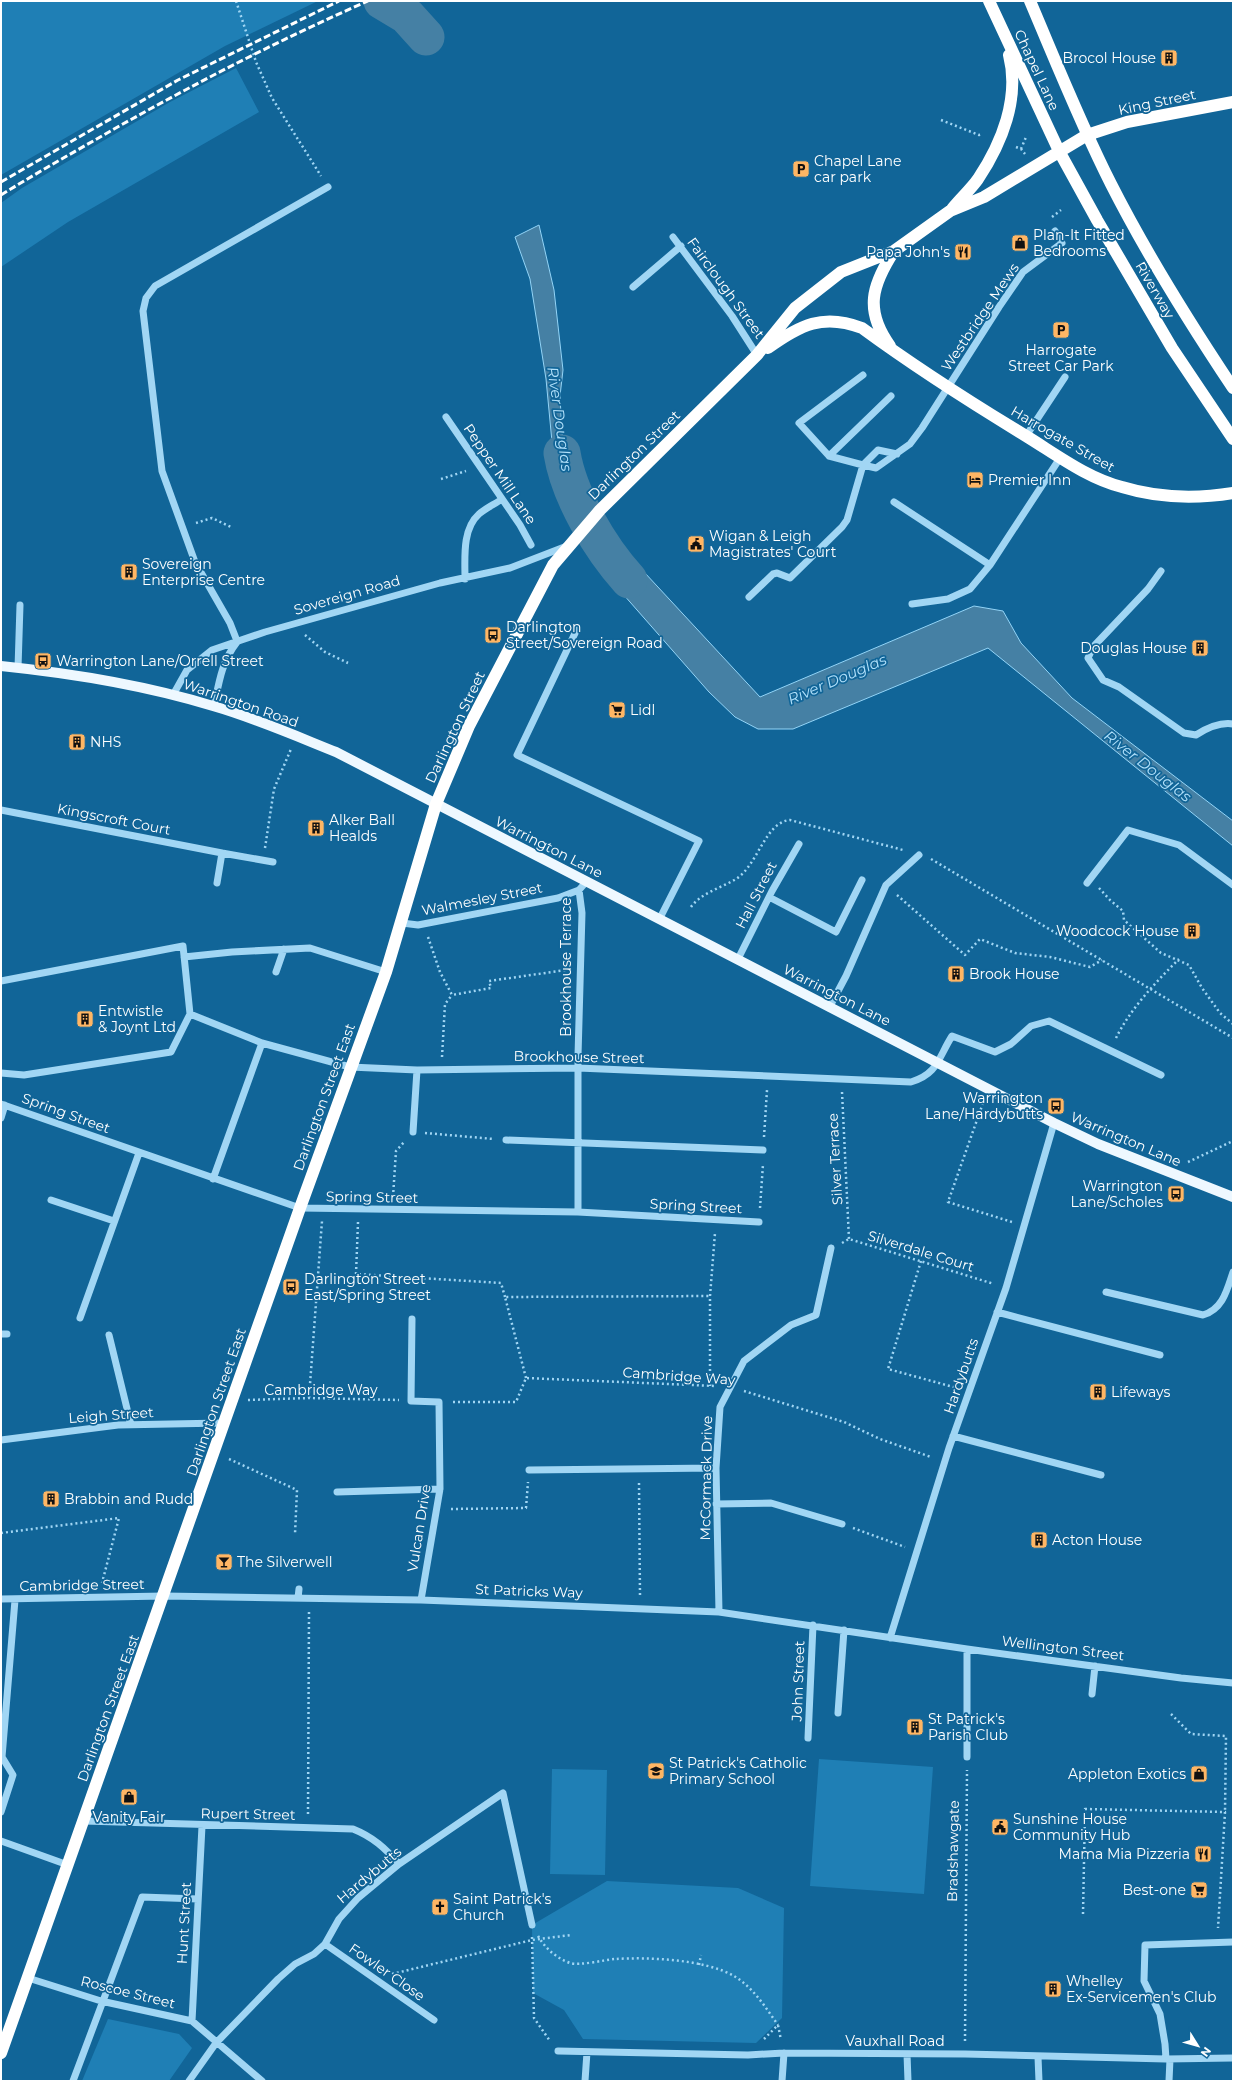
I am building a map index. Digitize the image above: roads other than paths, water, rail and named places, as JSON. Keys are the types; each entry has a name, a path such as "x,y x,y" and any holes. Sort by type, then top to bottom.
{"highway":[{"name":"Chapel Lane","path":"989,1 1059,151"},
{"name":"Chapel Lane","path":"1030,1 1088,135"},
{"name":"Darlington Street","path":"950,211 977,180 988,163 999,141 1008,115 1012,93 1012,68 1003,33"},
{"name":"King Street","path":"1088,135 1127,122 1233,102"},
{"name":"Darlington Street","path":"436,804 468,726 549,571 568,545 600,510 758,355 795,308 841,272 894,250 950,211 984,197 1088,135"},
{"name":"Riverway","path":"1088,135 1111,184 1160,275 1233,388"},
{"name":"Riverway","path":"1059,151 1172,348 1233,439"},
{"name":"Harrogate Street","path":"894,250 880,272 873,298 878,325 884,337 896,353"},
{"name":"Harrogate Street","path":"758,355 787,334 806,326 835,320 862,328 896,353 948,387 1060,458 1099,479 1143,492 1182,497 1233,493"},
{"name":"Darlington Street East","path":"2,2050 164,1596 231,1401 350,1067 386,972 402,923 436,804"}],"main road":[{"name":"Warrington Road","path":"1,666 81,677 173,695 214,706 296,736 374,770 436,804"},
{"name":"Warrington Lane","path":"436,804 660,918 829,1008 1054,1123 1105,1147 1233,1197"}],"street":[{"path":"214,706 223,666 228,653 237,641 230,623 196,562 162,471 144,311 146,298 155,286 328,187"},
{"name":"Westbridge Mews","path":"948,387 1023,272 1062,243 1055,231"},
{"name":"Fairclough Street","path":"673,237 732,316 758,355"},
{"path":"633,287 681,246"},
{"path":"863,375 799,423 829,456 876,468 910,444 948,387"},
{"path":"1026,436 1065,377"},
{"path":"829,456 891,396"},
{"name":"Pepper Mill Lane","path":"446,418 502,499 531,545"},
{"path":"749,597 773,574 777,573 790,578 842,527 851,511 863,465 878,450 897,454"},
{"path":"912,604 948,599 970,589 990,565 1060,458"},
{"path":"465,579 468,530 480,513 502,499"},
{"path":"894,502 990,565"},
{"name":"Sovereign Road","path":"173,695 186,670 197,660 212,650 265,632 440,583 465,579 510,568 568,545"},
{"path":"1161,571 1148,588 1092,646 1088,658 1103,680 1119,687 1184,733 1196,736 1206,729 1226,723 1233,724"},
{"path":"18,668 20,605"},
{"path":"577,629 518,755 700,841 660,918"},
{"name":"Kingscroft Court","path":"1,810 273,862"},
{"path":"1089,880 1128,830 1179,845 1233,885"},
{"name":"Hall Street","path":"738,959 799,844"},
{"path":"217,884 222,853"},
{"path":"829,1008 846,976 886,885 919,855"},
{"path":"769,898 836,932 862,880"},
{"name":"Walmesley Street","path":"402,923 418,925 558,898 579,890 587,881"},
{"name":"Brookhouse Terrace","path":"578,1212 578,1068 582,913 579,890"},
{"path":"1,981 183,946 190,1014 172,1052 24,1075 1,1073"},
{"path":"184,957 310,948 386,972"},
{"path":"276,972 284,949"},
{"name":"Brookhouse Street","path":"190,1014 262,1042 350,1067 417,1070 578,1068 911,1082 928,1075 937,1063 952,1036 995,1052 1011,1044 1031,1026 1049,1022 1161,1075"},
{"path":"213,1179 262,1042"},
{"path":"413,1132 417,1070"},
{"path":"1,1118 3,1105"},
{"name":"Spring Street","path":"3,1105 300,1208 578,1212 759,1222"},
{"name":"Hardybutts","path":"890,1638 953,1436 1006,1288 1054,1123"},
{"path":"506,1140 578,1144 764,1150"},
{"path":"80,1318 139,1153"},
{"path":"51,1200 114,1221"},
{"name":"McCormack Drive","path":"719,1612 716,1468 720,1407 744,1361 791,1325 816,1315 831,1248"},
{"path":"1106,1292 1203,1315 1214,1312 1225,1295 1233,1272"},
{"path":"997,1312 1160,1355"},
{"name":"Vulcan Drive","path":"412,1319 411,1400 439,1402 440,1489 421,1600"},
{"path":"109,1336 131,1425"},
{"name":"Leigh Street","path":"1,1440 131,1425 224,1423"},
{"path":"953,1436 1101,1475"},
{"path":"529,1470 716,1468"},
{"path":"337,1492 440,1489"},
{"path":"716,1504 771,1503 842,1524"},
{"path":"298,1598 299,1589"},
{"name":"Cambridge Street","path":"1,1599 15,1600 164,1596"},
{"name":"St Patricks Way","path":"164,1596 421,1600 719,1612 813,1625 890,1638"},
{"path":"1,1812 13,1776 2,1757 15,1600"},
{"name":"John Street","path":"808,1738 813,1625"},
{"path":"838,1714 844,1630"},
{"name":"Wellington Street","path":"890,1638 1233,1683"},
{"path":"966,1649 967,1757"},
{"path":"1092,1694 1095,1666"},
{"name":"Hardybutts","path":"189,2081 216,2043 278,1979 295,1964 314,1954 326,1944 338,1919 358,1898 399,1864 503,1793 532,1925"},
{"name":"Rupert Street","path":"84,1821 202,1826 354,1829 379,1843 399,1864"},
{"name":"Hunt Street","path":"192,2021 202,1826"},
{"path":"1,1841 68,1865"},
{"path":"73,2081 101,2001 142,1897 198,1899"},
{"path":"1169,2081 1168,2059 1160,2014 1144,1981 1145,1945 1233,1942"},
{"name":"Fowler Close","path":"326,1944 434,2020"},
{"name":"Roscoe Street","path":"28,1978 101,2001 192,2021"},
{"path":"192,2021 262,2081"},
{"name":"Vauxhall Road","path":"558,2051 748,2055 784,2053 965,2054 1038,2057 1168,2059 1233,2058"},
{"path":"585,2081 587,2052"},
{"path":"782,2081 784,2053"},
{"path":"908,2054 908,2081"},
{"path":"1038,2057 1039,2081"}],"water":[{"path":"539,225 554,290 563,370 560,396 562,434 572,461 588,491 573,506 558,471 552,442 546,379 530,279 515,237"},
{"path":"606,531 760,697 974,606 1003,611 1021,643 1072,698 1233,821 1233,846 988,648 793,729 758,729 735,717 709,692 587,553"}],"waterway":[{"name":"River Douglas","path":"382,1 407,16 426,37"},
{"name":"River Douglas","path":"562,453 571,486 587,521 607,553 629,580"}],"railway":[{"path":"1,182 178,80 339,1"},
{"path":"1,195 114,129 207,78 271,46 368,1"}],"place":[{"name":"Brocol House","path":"1169,58"},
{"name":"Chapel Lane car park","path":"801,169"},
{"name":"Plan-It Fitted Bedrooms","path":"1020,243"},
{"name":"Papa John's","path":"963,252"},
{"name":"Harrogate Street Car Park","path":"1061,330"},
{"name":"Premier Inn","path":"975,480"},
{"name":"Wigan & Leigh Magistrates' Court","path":"696,544"},
{"name":"Sovereign Enterprise Centre","path":"129,572"},
{"name":"Darlington Street/Sovereign Road","path":"493,635"},
{"name":"Douglas House","path":"1200,648"},
{"name":"Warrington Lane/Orrell Street","path":"43,661"},
{"name":"Lidl","path":"617,710"},
{"name":"NHS","path":"77,742"},
{"name":"Alker Ball Healds","path":"316,828"},
{"name":"Woodcock House","path":"1192,931"},
{"name":"Brook House","path":"956,974"},
{"name":"Entwistle & Joynt Ltd","path":"85,1019"},
{"name":"Warrington Lane/Hardybutts","path":"1056,1106"},
{"name":"Warrington Lane/Scholes","path":"1176,1194"},
{"name":"Darlington Street East/Spring Street","path":"291,1287"},
{"name":"Lifeways","path":"1098,1392"},
{"name":"Brabbin and Rudd","path":"51,1499"},
{"name":"Acton House","path":"1039,1540"},
{"name":"The Silverwell","path":"224,1562"},
{"name":"St Patrick's Parish Club","path":"915,1727"},
{"name":"St Patrick's Catholic Primary School","path":"656,1771"},
{"name":"Appleton Exotics","path":"1199,1774"},
{"name":"Vanity Fair","path":"129,1797"},
{"name":"Sunshine House Community Hub","path":"1000,1827"},
{"name":"Mama Mia Pizzeria","path":"1203,1854"},
{"name":"Best-one","path":"1199,1890"},
{"name":"Saint Patrick's Church","path":"440,1907"},
{"name":"Whelley Ex-Servicemen's Club","path":"1053,1989"}]}
